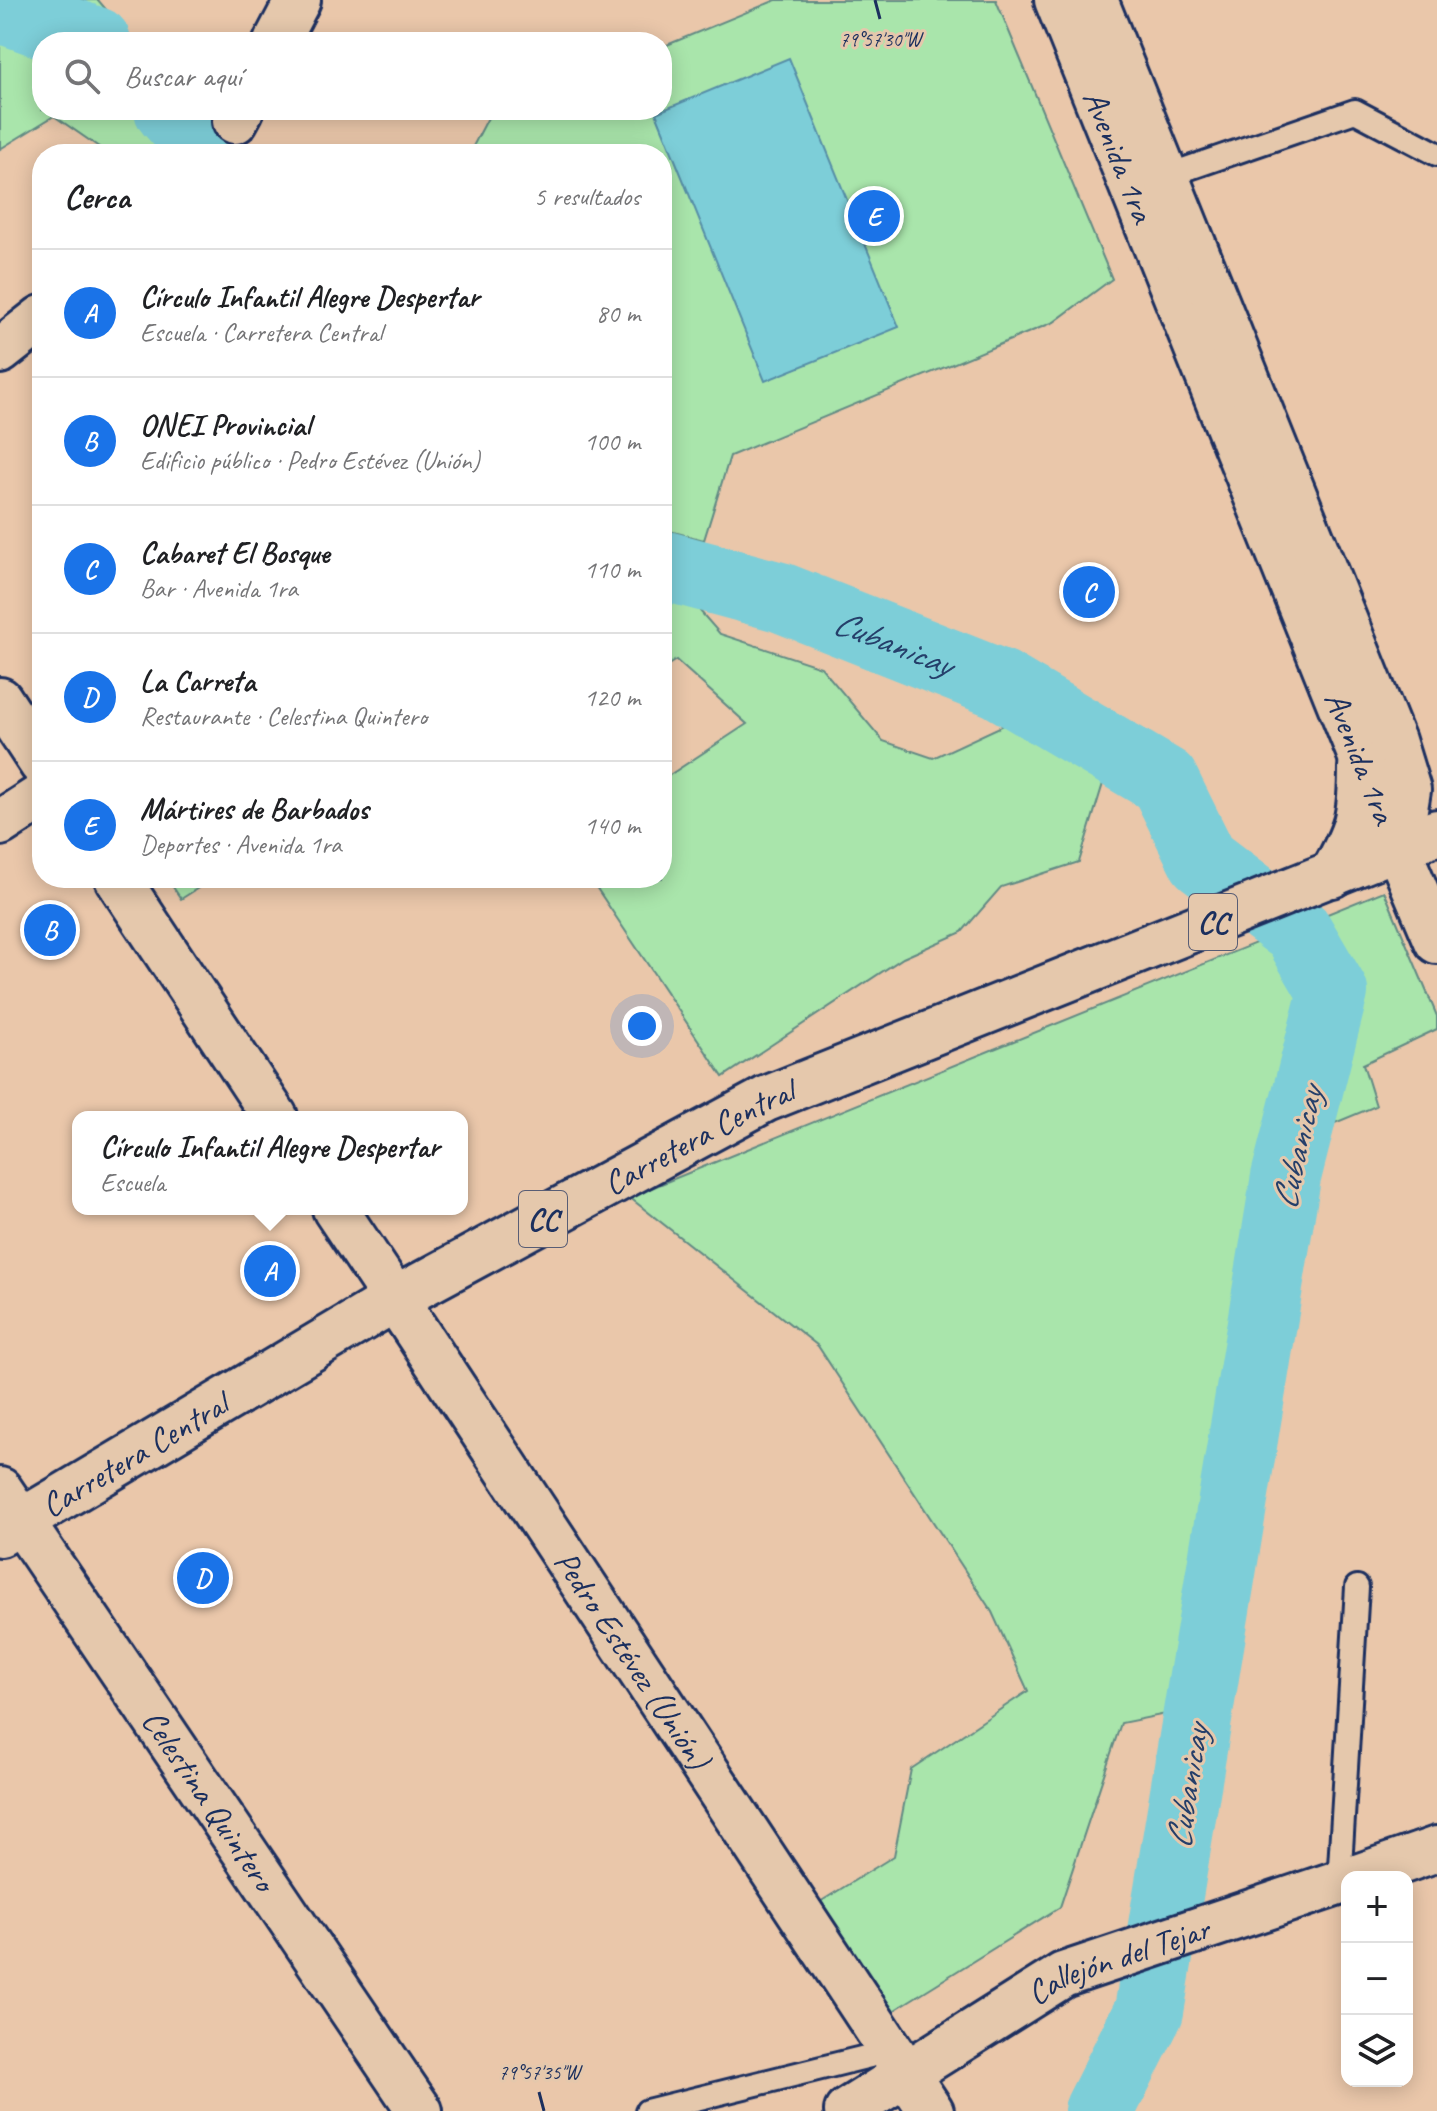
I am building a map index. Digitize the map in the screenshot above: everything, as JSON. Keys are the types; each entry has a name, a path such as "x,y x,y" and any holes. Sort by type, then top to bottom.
{"main road":[{"path":"281,32 298,0"},
{"name":"Avenida 1ra","path":"1057,0 1377,748 1408,790 1424,842"},
{"name":"Avenida 1ra","path":"1095,0 1166,176 1377,748"},
{"path":"0,351 32,326"},
{"path":"0,700 32,749"},
{"path":"1332,875 1355,834 1377,748 1437,771"},
{"path":"0,823 32,802"},
{"path":"1424,842 1437,941"},
{"name":"Carretera Central","path":"7,1515 395,1299 766,1099 1332,875 1424,842"},
{"path":"124,888 271,1111"},
{"name":"Pedro Estévez (Unión)","path":"339,1215 931,2111"},
{"name":"Celestina Quintero","path":"7,1515 420,2111"},
{"name":"Callejón del Tejar","path":"1374,1871 1437,1849"},
{"name":"Callejón del Tejar","path":"847,2111 898,2062 1063,1975 1341,1882"}],"lane":[{"path":"1166,176 1355,111 1437,154"},
{"path":"1348,1871 1357,1587"},
{"path":"647,2111 898,2062"}],"green space":[{"path":"0,0 98,0 125,32 32,32 32,120 47,120 0,149"},
{"path":"776,0 996,0 1112,279 1054,322 730,456 704,540 672,532 672,144 474,144 487,120 672,120 672,43"},
{"path":"60,120 200,120 212,134 199,144 95,144"},
{"path":"672,599 693,603 720,634 821,667 883,741 933,758 1006,724 1069,744 1105,777 1079,862 1001,887 962,932 903,958 723,1077 597,888 672,888 672,773 747,724 676,660 672,663"},
{"path":"174,888 198,888 181,899"},
{"path":"1384,891 1437,1016 1437,1029 1363,1064 1376,1106 1277,1147 1181,1711 1121,1723 1060,1907 885,2016 815,1905 894,1856 911,1769 1028,1691 992,1612 818,1346 629,1197"}],"water":[{"path":"789,58 899,327 765,381 672,152 672,144 669,144 659,120 672,120 672,106"}],"waterway":[{"name":"Cubanicay","path":"1,0 4,9 68,32"},
{"name":"Cubanicay","path":"178,120 200,144"},
{"name":"Cubanicay","path":"672,568 780,597 1000,684 1164,781 1203,860 1298,932 1333,992 1286,1177 1149,2011 1099,2111"}],"place":[{"name":"Mártires de Barbados","path":"874,216"},
{"name":"Cabaret El Bosque","path":"1089,592"},
{"name":"ONEI Provincial","path":"50,930"},
{"name":"Círculo Infantil Alegre Despertar","path":"270,1271"},
{"name":"La Carreta","path":"203,1578"}]}
